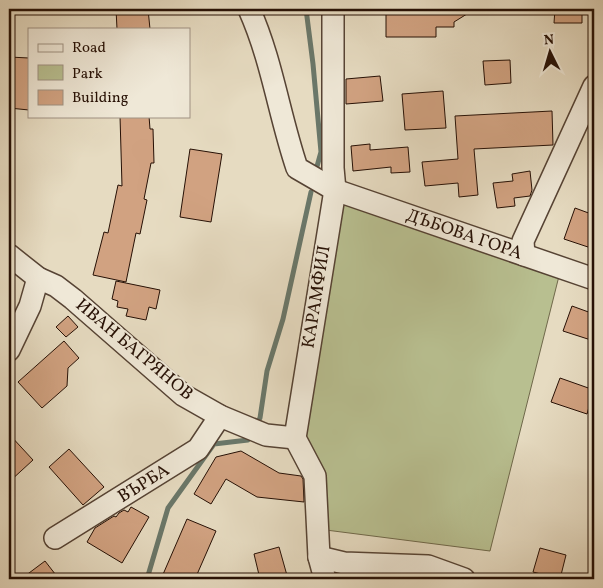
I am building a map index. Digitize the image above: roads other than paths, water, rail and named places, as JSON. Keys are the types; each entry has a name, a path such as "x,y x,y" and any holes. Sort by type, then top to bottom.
{"street":[{"name":"ДЪБОВА ГОРА","path":"249,9 260,34 297,168 335,190 594,279"},
{"name":"КАРАМФИЛ","path":"295,438 335,190 333,168 334,9"},
{"path":"524,255 523,241 594,86"},
{"name":"ИВАН БАГРЯНОВ","path":"9,255 38,278 56,286 73,298 183,395 220,416 266,435 295,438"},
{"path":"9,350 30,306 38,278"},
{"name":"ВЪРБА","path":"55,538 198,449 220,416"},
{"path":"295,438 315,476 319,558 325,579"},
{"path":"319,558 344,564 428,566 464,579"}],"waterway":[{"path":"306,9 321,152 316,170"},
{"path":"255,426 260,418 267,371 283,319 311,192"},
{"path":"147,579 168,508 214,444 248,440 251,434"}]}
